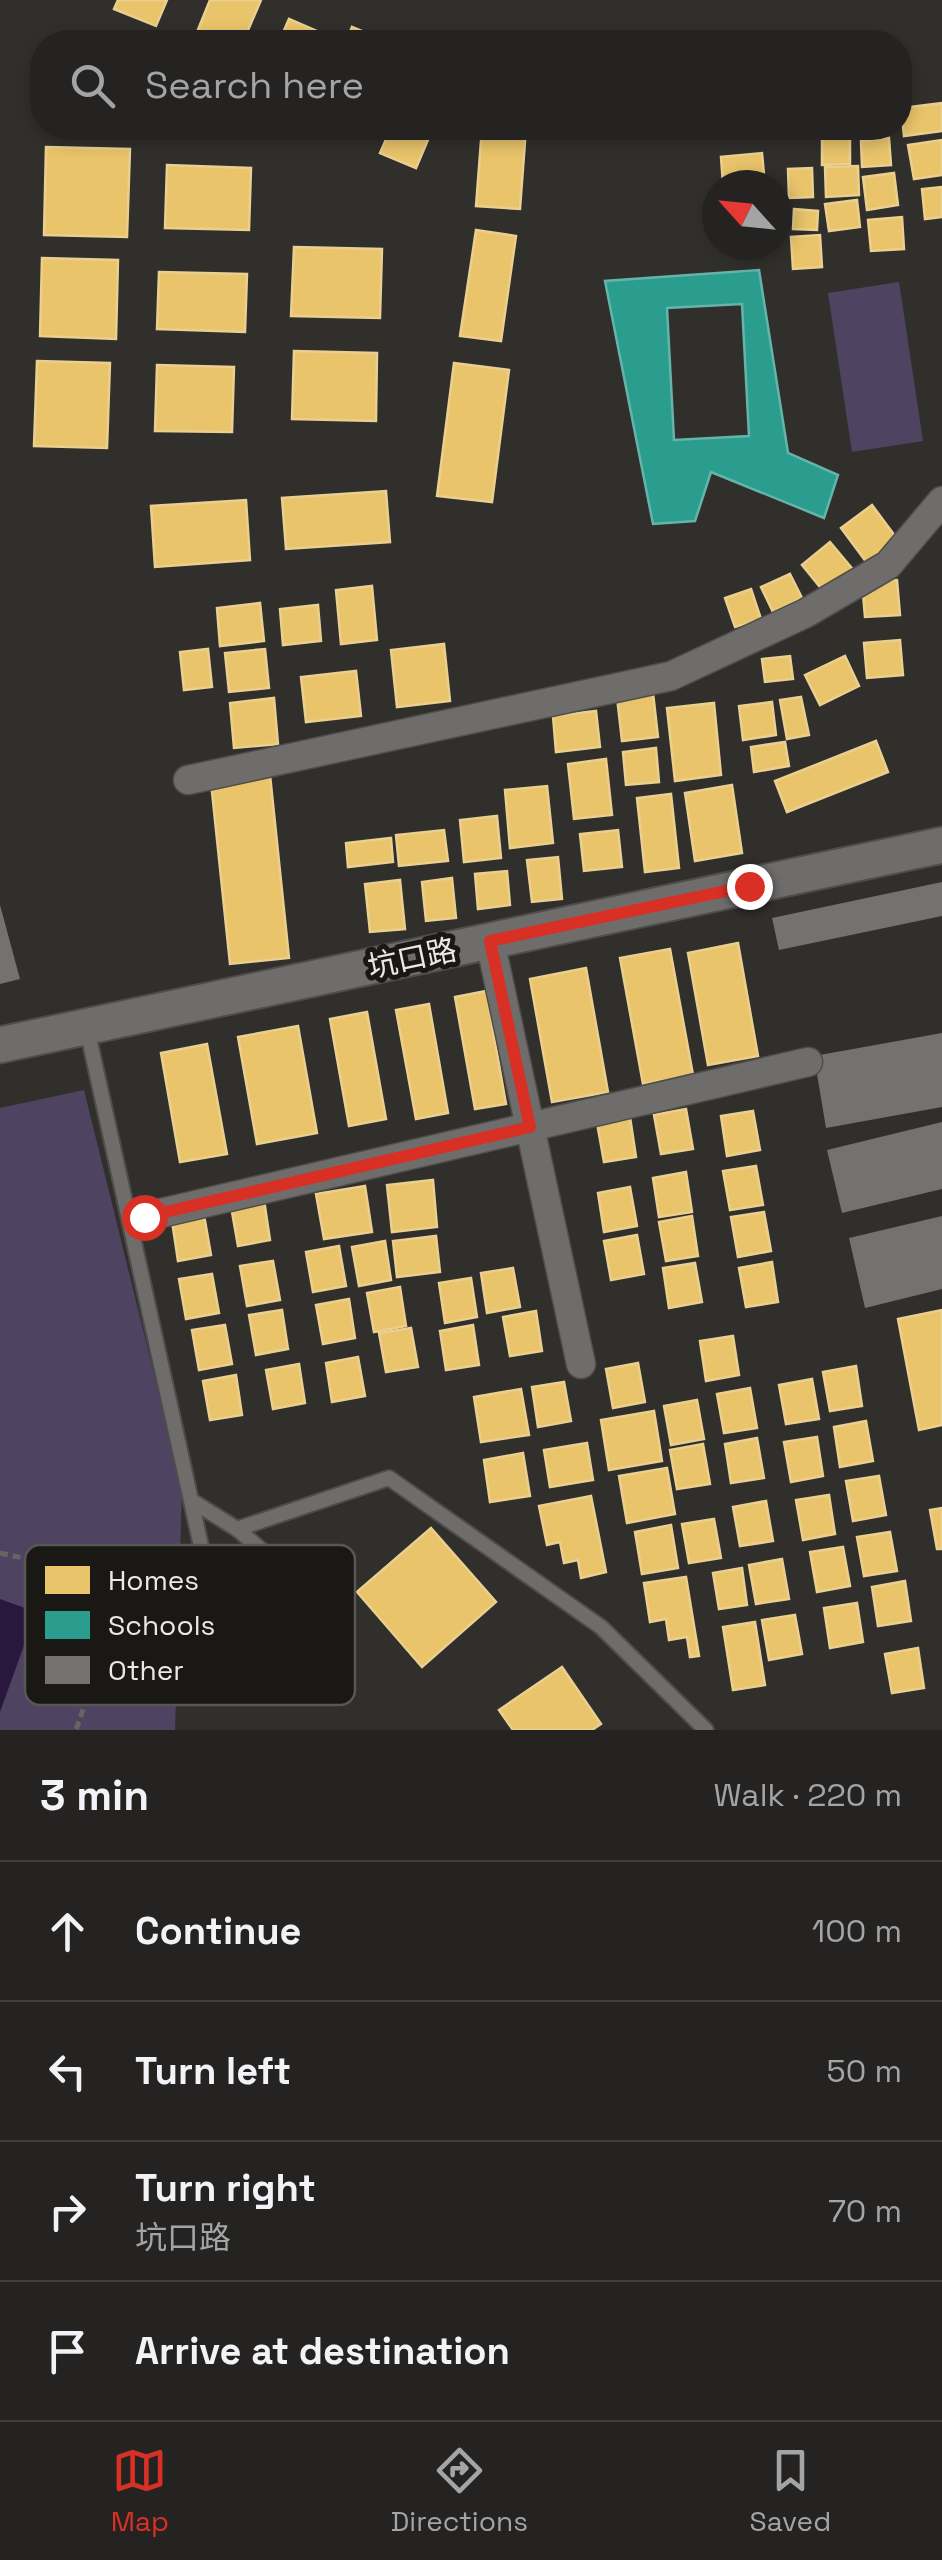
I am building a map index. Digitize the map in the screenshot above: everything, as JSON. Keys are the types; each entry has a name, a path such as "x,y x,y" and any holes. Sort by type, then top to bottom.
{"street":[{"path":"188,780 671,676 806,613 888,564 942,502"},
{"name":"坑口路","path":"0,1045 942,845"},
{"path":"490,941 580,1364"},
{"path":"144,1217 808,1062"}],"lane":[{"path":"86,1027 200,1545"},
{"path":"237,1529 389,1478 601,1627 706,1730"},
{"path":"192,1501 256,1545"}],"path":[{"path":"0,1552 25,1558"},
{"path":"76,1730 84,1705"}],"shaded area":[{"path":"899,282 923,441 852,452 828,293"},
{"path":"84,1090 182,1488 180,1545 25,1545 25,1705 176,1705 175,1730 0,1730 0,1108"},
{"path":"0,1599 25,1608 25,1643 0,1712"}],"building: Homes":[{"path":"118,0 167,0 156,26 114,9"},
{"path":"210,0 261,0 248,30 198,30"},
{"path":"289,19 315,30 284,30"},
{"path":"942,103 942,131 912,135 912,107"},
{"path":"386,140 428,140 416,168 380,153"},
{"path":"481,140 525,140 520,209 476,206"},
{"path":"822,140 850,140 850,164 822,165"},
{"path":"889,140 891,165 862,167 861,141"},
{"path":"942,140 942,175 914,179 908,145"},
{"path":"46,147 130,149 127,237 44,235"},
{"path":"762,153 764,170 722,170 721,157"},
{"path":"167,165 251,168 249,230 165,228"},
{"path":"858,166 859,195 826,197 825,167"},
{"path":"812,168 813,197 792,198 792,170 788,169"},
{"path":"894,173 898,205 867,210 863,177"},
{"path":"942,187 942,217 925,219 922,189"},
{"path":"857,200 860,227 829,231 825,204"},
{"path":"794,209 818,211 817,230 793,229"},
{"path":"902,217 904,249 871,251 868,220"},
{"path":"476,230 516,236 501,341 460,336"},
{"path":"820,235 822,267 793,269 792,237"},
{"path":"294,247 382,249 380,318 291,316"},
{"path":"42,258 118,260 116,339 40,336"},
{"path":"159,272 247,274 245,332 157,329"},
{"path":"294,351 377,353 376,421 292,419"},
{"path":"37,361 110,363 107,448 34,446"},
{"path":"454,363 509,370 492,502 437,496"},
{"path":"157,365 234,367 232,432 155,431"},
{"path":"386,491 390,542 286,549 282,498"},
{"path":"246,500 250,560 155,567 151,506"},
{"path":"872,505 901,544 870,567 841,528"},
{"path":"830,542 856,573 828,597 802,565"},
{"path":"790,574 802,598 773,612 761,587"},
{"path":"897,580 900,615 865,617 862,582"},
{"path":"372,586 377,640 341,644 336,590"},
{"path":"751,589 761,619 735,627 725,598"},
{"path":"260,603 264,641 220,646 217,608"},
{"path":"318,605 321,641 283,645 280,609"},
{"path":"900,640 903,675 867,678 864,643"},
{"path":"444,644 450,701 397,707 391,650"},
{"path":"208,649 212,687 184,690 180,652"},
{"path":"265,649 269,688 229,692 225,653"},
{"path":"790,656 793,679 765,682 762,659"},
{"path":"845,656 859,686 820,705 805,675"},
{"path":"356,671 361,716 306,722 301,677"},
{"path":"653,693 658,737 622,741 617,697"},
{"path":"801,697 809,735 787,739 780,700"},
{"path":"274,698 278,744 234,748 230,703"},
{"path":"772,702 776,735 743,740 739,706"},
{"path":"714,703 721,775 675,781 667,708"},
{"path":"596,711 600,747 556,752 553,716"},
{"path":"876,741 888,772 787,812 775,781"},
{"path":"785,742 789,766 754,772 751,747"},
{"path":"656,748 659,782 626,785 623,752"},
{"path":"606,759 612,815 574,819 568,764"},
{"path":"270,775 289,958 230,964 211,782"},
{"path":"732,785 742,853 695,861 685,793"},
{"path":"547,786 553,843 510,848 505,790"},
{"path":"671,794 679,868 645,872 637,798"},
{"path":"497,816 501,858 464,862 460,820"},
{"path":"444,830 448,861 399,866 396,835"},
{"path":"618,830 622,867 584,871 580,834"},
{"path":"391,838 393,862 348,867 346,843"},
{"path":"558,857 562,899 532,902 527,860"},
{"path":"507,871 510,905 478,909 475,874"},
{"path":"452,878 456,918 426,921 422,882"},
{"path":"400,880 405,929 370,932 365,884"},
{"path":"738,943 758,1056 708,1065 688,953"},
{"path":"670,949 693,1075 643,1084 620,958"},
{"path":"586,968 608,1092 552,1102 530,979"},
{"path":"486,991 506,1104 475,1109 455,997"},
{"path":"429,1004 448,1113 416,1119 396,1010"},
{"path":"367,1012 386,1119 349,1126 330,1019"},
{"path":"298,1026 317,1133 257,1144 238,1037"},
{"path":"207,1044 227,1154 180,1162 161,1053"},
{"path":"686,1109 693,1149 661,1154 654,1115"},
{"path":"753,1111 760,1150 727,1156 721,1116"},
{"path":"630,1117 636,1157 604,1162 597,1123"},
{"path":"756,1166 763,1205 730,1210 723,1171"},
{"path":"686,1172 692,1212 659,1217 653,1178"},
{"path":"433,1180 437,1227 392,1232 387,1185"},
{"path":"365,1186 372,1232 324,1239 316,1194"},
{"path":"630,1187 637,1226 604,1232 598,1193"},
{"path":"264,1200 270,1240 238,1246 231,1206"},
{"path":"764,1212 771,1251 738,1257 731,1217"},
{"path":"204,1215 211,1255 178,1261 172,1221"},
{"path":"692,1216 698,1256 666,1261 659,1222"},
{"path":"637,1235 644,1274 611,1280 604,1241"},
{"path":"436,1236 440,1272 397,1277 393,1241"},
{"path":"385,1241 391,1280 359,1286 352,1247"},
{"path":"339,1246 346,1286 313,1292 306,1252"},
{"path":"273,1261 280,1300 247,1306 240,1266"},
{"path":"772,1262 778,1302 746,1307 739,1268"},
{"path":"695,1263 702,1302 669,1308 663,1268"},
{"path":"513,1268 520,1307 487,1313 481,1273"},
{"path":"212,1274 219,1313 186,1319 179,1279"},
{"path":"471,1278 477,1317 445,1323 439,1283"},
{"path":"400,1287 406,1326 374,1332 367,1293"},
{"path":"349,1299 355,1338 323,1344 316,1305"},
{"path":"282,1310 288,1349 256,1355 249,1315"},
{"path":"942,1310 942,1425 919,1430 898,1319"},
{"path":"536,1311 542,1351 510,1356 503,1317"},
{"path":"225,1325 232,1364 199,1370 192,1330"},
{"path":"473,1325 479,1365 446,1370 440,1331"},
{"path":"411,1328 418,1367 386,1372 379,1333"},
{"path":"733,1336 739,1375 706,1381 700,1341"},
{"path":"358,1357 365,1396 332,1402 326,1363"},
{"path":"638,1363 645,1402 613,1408 606,1369"},
{"path":"299,1364 305,1403 273,1409 266,1370"},
{"path":"856,1366 862,1406 830,1411 823,1372"},
{"path":"236,1375 242,1415 210,1420 203,1381"},
{"path":"812,1379 819,1419 786,1424 779,1385"},
{"path":"564,1382 571,1421 538,1427 532,1387"},
{"path":"750,1388 757,1428 724,1433 717,1394"},
{"path":"521,1389 529,1435 481,1442 474,1397"},
{"path":"697,1400 704,1439 671,1445 664,1406"},
{"path":"654,1411 662,1461 609,1470 601,1420"},
{"path":"866,1421 873,1461 840,1467 834,1427"},
{"path":"817,1437 823,1476 791,1482 784,1442"},
{"path":"757,1438 764,1478 731,1483 725,1444"},
{"path":"587,1443 593,1480 550,1487 544,1450"},
{"path":"703,1444 710,1484 677,1489 670,1450"},
{"path":"523,1453 530,1496 490,1502 484,1460"},
{"path":"667,1468 675,1514 627,1523 619,1476"},
{"path":"879,1476 886,1515 853,1521 846,1481"},
{"path":"829,1495 835,1534 803,1540 796,1500"},
{"path":"591,1496 606,1572 581,1578 578,1560 564,1563 560,1542 547,1545 539,1506"},
{"path":"766,1501 773,1541 740,1546 733,1507"},
{"path":"942,1508 942,1549 937,1549 930,1510"},
{"path":"714,1519 721,1558 689,1563 682,1524"},
{"path":"671,1525 678,1568 642,1574 635,1532"},
{"path":"431,1528 496,1602 422,1667 357,1592"},
{"path":"890,1532 897,1571 864,1576 857,1537"},
{"path":"843,1547 850,1586 817,1592 810,1552"},
{"path":"782,1559 789,1599 756,1604 749,1565"},
{"path":"742,1568 747,1605 719,1609 713,1573"},
{"path":"686,1577 699,1656 690,1657 687,1637 669,1640 666,1619 650,1622 644,1583"},
{"path":"905,1581 911,1621 878,1626 872,1587"},
{"path":"857,1603 863,1642 830,1648 824,1608"},
{"path":"795,1615 802,1654 769,1660 762,1620"},
{"path":"755,1622 765,1685 733,1690 723,1627"},
{"path":"918,1648 924,1688 892,1693 885,1654"},
{"path":"562,1667 601,1724 592,1730 513,1730 499,1710"}],"building: Schools":[{"path":"759,270 788,453 838,475 824,518 711,472 695,521 653,524 605,281","holes":["742,304 749,436 674,440 667,308"]}],"building: Other":[{"path":"942,882 942,916 779,950 772,918"},
{"path":"0,905 20,979 0,984"},
{"path":"942,1033 942,1107 826,1128 814,1056"},
{"path":"942,1122 942,1189 842,1213 827,1150"},
{"path":"942,1216 942,1289 865,1308 849,1238"}],"route":[{"path":"144,1217 530,1127 490,941 749,886"}]}
